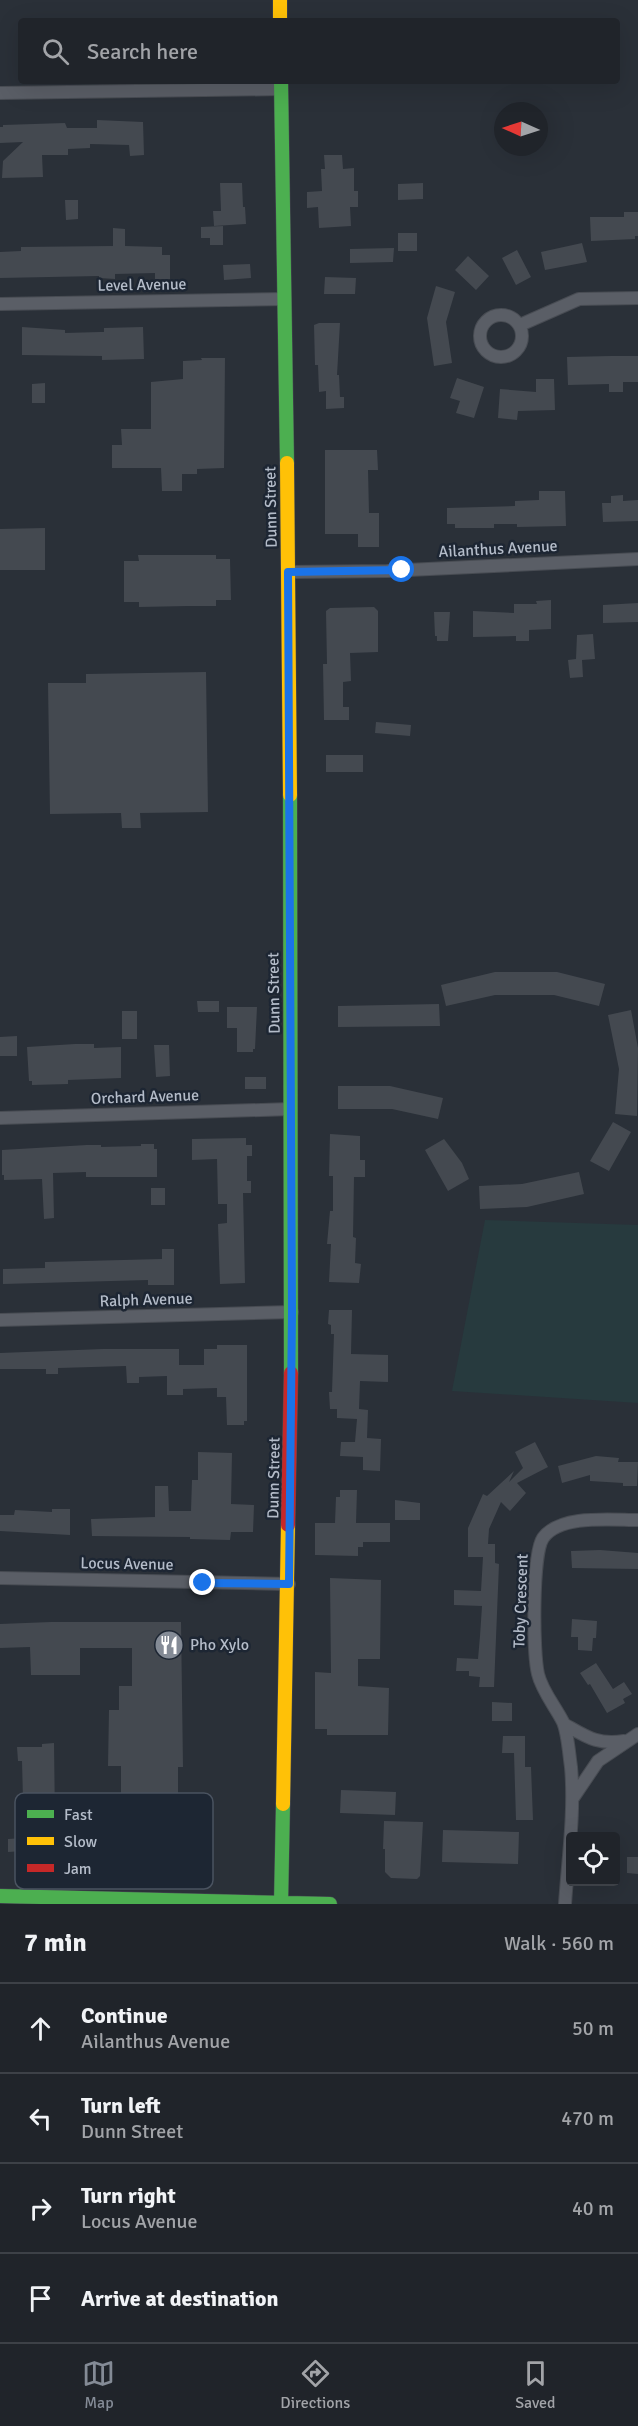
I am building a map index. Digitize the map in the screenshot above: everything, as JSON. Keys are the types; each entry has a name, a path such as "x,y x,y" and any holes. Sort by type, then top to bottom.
{"street":[{"path":"280,0 280,18"},
{"path":"0,93 281,85"},
{"name":"Dunn Street","path":"281,85 288,572 292,1312 289,1584 281,1903"},
{"path":"520,325 579,299 638,298"},
{"name":"Level Avenue","path":"0,304 285,299"},
{"name":"Ailanthus Avenue","path":"288,572 387,571 638,559"},
{"name":"Orchard Avenue","path":"0,1118 291,1109"},
{"name":"Ralph Avenue","path":"0,1320 292,1312"},
{"name":"Toby Crescent","path":"565,1904 573,1798 564,1724 538,1675 534,1648 539,1548 542,1538 556,1526 578,1521 638,1520"},
{"name":"Locus Avenue","path":"0,1578 289,1584"},
{"path":"564,1724 592,1740 607,1744 627,1740"},
{"path":"573,1798 598,1761 638,1734"},
{"path":"2,1899 330,1904"}],"green space":[{"path":"485,1220 638,1225 638,1403 452,1391"}],"building":[{"path":"97,120 143,122 144,155 130,156 129,145 90,144 90,148 68,149 68,155 42,155 43,177 2,178 3,161 23,142 0,143 0,127 3,125 65,123 67,128 97,128"},
{"path":"324,155 342,155 343,169 354,168 354,191 358,191 358,207 350,207 351,226 319,228 318,207 307,208 307,192 322,191 321,169 325,169"},
{"path":"220,183 242,183 246,224 214,226 213,211 221,211"},
{"path":"423,183 423,199 398,200 398,184"},
{"path":"65,200 78,200 78,219 66,220"},
{"path":"624,212 638,212 638,236 635,236 635,239 591,241 590,217 624,217"},
{"path":"223,226 223,245 210,245 210,238 201,238 201,227"},
{"path":"113,228 125,229 125,246 162,247 162,255 170,255 170,279 155,279 155,273 115,274 115,279 99,278 99,276 0,278 0,252 21,251 21,247 113,246"},
{"path":"398,233 417,233 417,251 398,251"},
{"path":"582,243 587,262 545,270 541,252"},
{"path":"394,248 393,262 350,263 350,249"},
{"path":"517,250 531,277 516,285 502,258"},
{"path":"468,256 489,276 476,290 455,270"},
{"path":"250,264 251,278 224,280 223,265"},
{"path":"325,277 356,278 355,294 324,294"},
{"path":"436,286 455,292 446,322 452,363 434,366 427,318"},
{"path":"340,323 337,375 339,375 340,397 344,397 344,408 326,409 326,391 319,392 318,365 315,365 314,325"},
{"path":"22,327 65,330 65,333 104,332 104,328 143,327 144,359 102,360 102,356 22,355"},
{"path":"638,356 638,382 623,382 623,392 609,392 609,384 568,385 567,357"},
{"path":"201,358 225,358 224,468 197,469 197,474 182,474 182,491 162,491 161,468 112,468 112,445 122,445 121,429 151,429 151,382 183,379 183,361 202,360"},
{"path":"457,378 484,387 474,418 456,413 460,401 450,398"},
{"path":"536,379 554,379 555,410 518,411 517,420 498,418 500,389 536,392"},
{"path":"45,383 45,403 32,403 32,384"},
{"path":"325,450 377,450 378,470 368,470 369,513 379,513 379,547 358,547 358,534 325,534"},
{"path":"539,491 565,491 566,526 517,527 517,524 494,524 494,528 455,528 455,524 447,524 447,508 515,506 515,501 539,500"},
{"path":"623,495 623,501 638,500 638,521 603,522 602,503 611,503 611,496"},
{"path":"45,528 45,570 0,570 0,529"},
{"path":"138,555 216,555 216,559 230,559 231,600 216,600 216,606 139,607 139,602 124,602 124,561 139,561"},
{"path":"551,600 551,629 529,630 529,641 516,641 516,636 473,637 473,611 514,613 514,604 537,604 536,601"},
{"path":"638,603 638,622 603,623 603,605"},
{"path":"374,607 378,611 378,652 350,653 351,681 343,682 343,707 349,707 349,720 324,720 323,664 327,664 326,611 330,608"},
{"path":"434,612 450,612 448,641 437,641"},
{"path":"593,634 595,659 582,660 583,677 570,678 568,660 576,659 577,635"},
{"path":"206,672 208,812 140,813 141,828 122,828 121,813 50,814 48,683 86,683 86,674"},
{"path":"376,722 411,725 410,736 375,733"},
{"path":"326,755 363,755 363,772 326,772"},
{"path":"495,972 557,972 605,984 599,1006 554,995 495,995 446,1006 441,985"},
{"path":"197,1001 219,1001 219,1012 198,1012"},
{"path":"439,1004 440,1026 338,1027 338,1006"},
{"path":"227,1007 257,1007 253,1052 237,1052 237,1028 227,1028"},
{"path":"631,1010 638,1048 637,1116 615,1114 619,1069 608,1015"},
{"path":"122,1011 137,1011 137,1039 122,1039"},
{"path":"17,1036 17,1056 0,1056 0,1037"},
{"path":"94,1044 94,1048 121,1047 121,1078 68,1080 68,1084 32,1085 32,1081 29,1081 27,1047"},
{"path":"154,1045 169,1045 170,1076 156,1077"},
{"path":"245,1077 266,1077 266,1089 245,1089"},
{"path":"338,1086 390,1086 443,1098 438,1119 392,1109 338,1109"},
{"path":"613,1122 631,1132 609,1171 590,1161"},
{"path":"330,1134 360,1136 360,1160 365,1160 365,1177 354,1177 353,1237 356,1238 355,1263 361,1264 359,1283 329,1282 331,1244 327,1244 330,1211 333,1211 333,1176 329,1176"},
{"path":"246,1138 246,1145 252,1145 252,1156 247,1156 247,1181 251,1181 251,1193 243,1193 245,1283 220,1284 218,1224 227,1223 227,1204 218,1204 217,1159 192,1160 192,1139"},
{"path":"444,1139 462,1163 469,1179 448,1191 425,1150"},
{"path":"141,1144 154,1144 154,1149 157,1149 157,1177 86,1177 86,1172 53,1173 54,1218 44,1219 42,1179 4,1180 4,1175 2,1175 2,1150 87,1145 141,1146"},
{"path":"579,1172 584,1194 527,1207 480,1209 479,1186 522,1184"},
{"path":"151,1188 165,1188 165,1205 151,1205"},
{"path":"162,1249 174,1249 174,1285 148,1285 148,1280 3,1284 3,1269 45,1268 45,1262 162,1259"},
{"path":"329,1310 352,1310 351,1354 388,1355 388,1382 360,1381 359,1409 368,1410 367,1438 381,1439 380,1471 363,1470 363,1457 340,1456 341,1442 355,1442 357,1419 337,1418 337,1409 330,1409 329,1392 332,1392 334,1334 331,1334 331,1325 328,1324"},
{"path":"217,1345 247,1345 247,1421 244,1421 244,1425 227,1425 226,1397 217,1397 217,1388 183,1389 183,1395 167,1395 167,1376 139,1377 139,1383 127,1383 126,1366 58,1368 58,1374 46,1374 46,1369 0,1369 0,1353 103,1349 179,1349 179,1365 204,1365 204,1349 217,1349"},
{"path":"535,1442 548,1467 517,1483 526,1493 510,1511 501,1502 489,1529 488,1544 495,1544 495,1563 499,1564 494,1687 479,1687 480,1677 469,1676 469,1671 456,1671 457,1658 478,1659 480,1636 482,1606 454,1605 454,1590 481,1591 483,1557 468,1557 468,1528 483,1494 487,1496 514,1471 509,1482 523,1468 515,1452"},
{"path":"198,1452 232,1453 231,1504 254,1505 253,1532 231,1532 230,1540 190,1539 190,1537 92,1536 91,1519 155,1517 155,1486 168,1486 169,1511 191,1511 192,1480 198,1480"},
{"path":"596,1456 619,1458 618,1462 638,1462 637,1486 590,1481 590,1475 562,1483 558,1466"},
{"path":"340,1490 357,1490 356,1523 390,1523 390,1542 363,1542 363,1547 358,1547 358,1556 315,1555 315,1523 335,1523 336,1497 340,1497"},
{"path":"395,1500 420,1503 420,1520 395,1520"},
{"path":"52,1509 70,1509 70,1535 0,1531 0,1515 14,1515 15,1510 52,1512"},
{"path":"600,1550 638,1553 638,1569 572,1568 571,1551"},
{"path":"330,1578 381,1580 380,1659 358,1659 358,1686 389,1688 388,1735 327,1735 327,1729 315,1729 315,1672 331,1673"},
{"path":"572,1619 597,1621 596,1638 593,1638 592,1651 578,1650 578,1637 571,1637"},
{"path":"181,1622 183,1767 178,1767 178,1793 121,1793 121,1766 108,1766 109,1710 119,1710 119,1686 132,1686 132,1648 80,1648 80,1675 31,1675 30,1647 0,1648 0,1624"},
{"path":"596,1663 613,1689 624,1682 632,1694 623,1699 625,1703 607,1713 590,1684 588,1685 580,1673"},
{"path":"492,1702 512,1703 512,1721 492,1721"},
{"path":"503,1736 525,1736 525,1767 531,1767 533,1820 516,1820 514,1753 502,1753"},
{"path":"54,1743 55,1793 23,1793 22,1761 18,1761 17,1747 42,1747 42,1744"},
{"path":"341,1790 396,1792 395,1815 340,1813"},
{"path":"384,1821 423,1822 420,1876 417,1879 391,1878 385,1872"},
{"path":"443,1830 519,1832 518,1864 442,1862"},
{"path":"8,1839 15,1839 15,1852 8,1852"},
{"path":"627,1857 638,1857 638,1874 627,1873"}],"traffic: fast":[{"path":"281,84 287,463"},
{"path":"290,795 291,1373"},
{"path":"281,1904 283,1804"},
{"path":"0,1896 330,1904"}],"traffic: slow":[{"path":"280,0 280,18"},
{"path":"287,463 290,795"},
{"path":"283,1804 288,1525"}],"traffic: jam":[{"path":"288,1525 291,1373"}],"place":[{"name":"Pho Xylo","path":"169,1645"}],"route":[{"path":"203,1583 289,1584 292,1058 288,572 402,570"}]}
